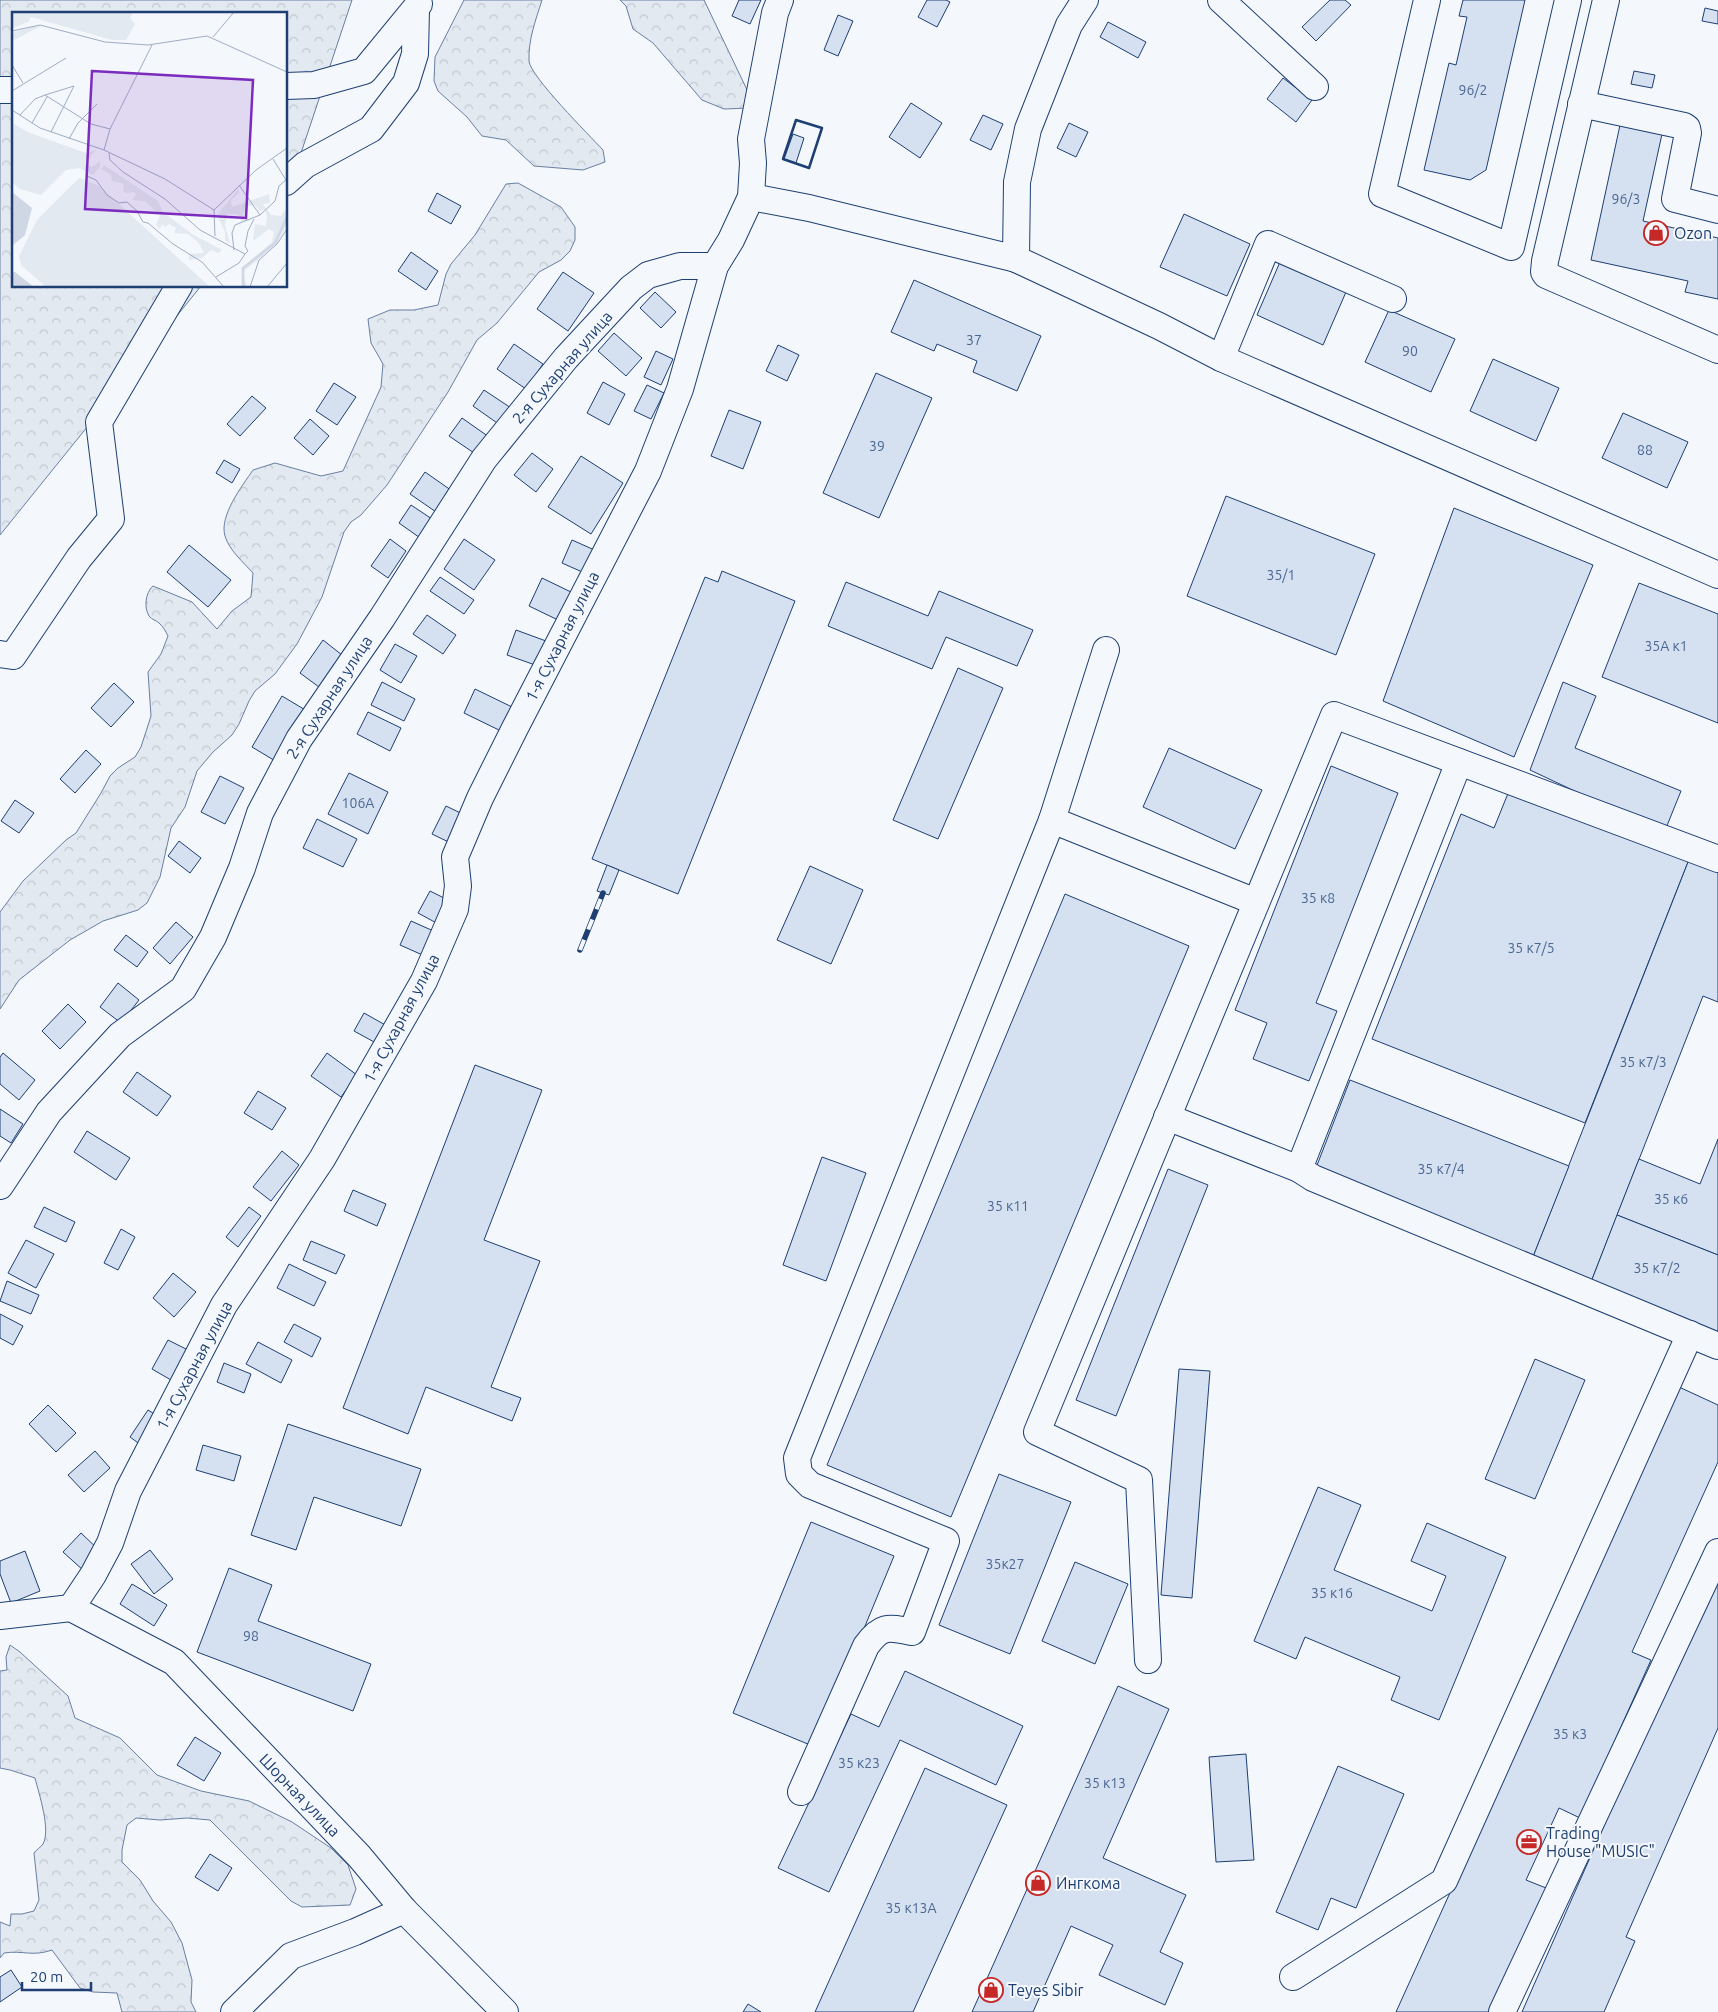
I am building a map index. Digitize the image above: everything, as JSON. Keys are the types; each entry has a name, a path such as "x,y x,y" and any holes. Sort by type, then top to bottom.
{"street":[{"path":"780,0 775,13 751,139 753,163 751,197 809,208 1016,259 1159,326 1221,358 1718,575"},
{"path":"1016,259 1017,182 1028,129 1069,25 1085,0"},
{"path":"1221,0 1315,87"},
{"path":"1427,0 1382,194 1545,261"},
{"path":"1511,247 1568,0"},
{"path":"1606,0 1543,268 1546,275 1718,350"},
{"path":"288,86 314,85 364,71 419,5"},
{"path":"288,180 305,165 371,129 406,83 415,54 419,5"},
{"path":"1581,104 1687,128 1688,133 1675,199 1718,210"},
{"name":"1-я Сухарная улица","path":"72,1608 110,1543 128,1491 224,1305 322,1159 424,981 455,909 458,886 455,857 480,798 515,728 648,471 680,389 715,266 731,240 751,197"},
{"path":"1221,358 1268,244 1393,299"},
{"name":"2-я Сухарная улица","path":"0,1186 48,1112 120,1035 182,989 213,936 242,868 260,813 299,739 382,618 484,459 566,358 631,288 648,275 680,266 715,266"},
{"path":"0,654 13,656 79,558 111,519 99,422 179,288"},
{"path":"801,1792 866,1646 875,1633 888,1628 912,1632 946,1541 810,1485 800,1474 797,1458 1052,820 1106,650"},
{"path":"1148,1660 1139,1480 1037,1432 1334,715 1718,859"},
{"path":"1299,1169 1459,762"},
{"path":"1052,820 1256,902"},
{"path":"1167,1117 1299,1169 1313,1178 1718,1346"},
{"path":"1293,1978 1444,1881 1690,1334"},
{"path":"1502,2012 1718,1552"},
{"path":"0,1616 72,1608"},
{"name":"Шорная улица","path":"72,1608 174,1662 359,1856 404,1910 505,2012"},
{"path":"234,2012 291,1956 355,1932 404,1910"}],"green space":[{"path":"0,0 352,0 296,168 288,178 288,12 12,12 12,288 199,288 0,535"},
{"path":"464,0 542,0 530,45 529,61 532,69 549,92 603,150 605,162 583,170 534,166 506,140 482,136 467,117 438,91 434,81 435,57"},
{"path":"620,0 704,0 750,96 748,108 724,109 702,100 653,43 633,29 626,6"},
{"path":"518,183 561,207 575,227 575,240 570,251 561,260 539,272 497,323 477,340 448,392 387,485 361,515 351,522 344,532 322,597 297,644 275,674 255,691 232,735 213,752 197,771 185,807 171,828 160,877 147,903 138,910 103,921 70,940 19,980 0,1009 0,912 23,881 66,840 76,833 110,776 118,768 135,757 141,747 151,716 148,672 161,654 168,636 162,626 147,613 146,601 150,589 153,586 192,602 217,629 232,611 251,597 253,573 233,551 225,536 224,528 228,511 238,493 253,470 275,463 321,476 343,471 381,387 383,364 371,343 368,319 390,310 414,310 438,305 446,274 451,264 475,235 506,184"},
{"path":"10,1645 68,1696 75,1718 120,1738 157,1775 201,1791 249,1801 292,1822 331,1848 348,1865 356,1889 350,1905 302,1907 291,1901 210,1820 136,1818 127,1825 122,1850 122,1862 140,1880 153,1901 171,1922 182,1943 192,1980 191,2002 196,2012 122,2012 117,1993 93,1992 80,1988 52,1950 39,1953 4,1953 0,1958 0,1922 10,1926 11,1914 34,1911 39,1900 34,1853 43,1844 46,1830 44,1812 35,1778 0,1768 0,1671 7,1670 6,1657"}],"building":[{"path":"739,0 761,0 750,24 732,16"},
{"path":"927,0 946,0 950,2 937,27 918,17"},
{"path":"1330,0 1345,0 1351,5 1316,41 1302,27"},
{"path":"1463,0 1525,0 1486,170 1470,180 1424,170 1449,63 1456,65 1467,17 1459,16"},
{"path":"1705,8 1718,11 1718,24 1702,21"},
{"path":"838,15 853,21 838,56 824,50"},
{"path":"1108,22 1146,42 1138,58 1100,37"},
{"path":"1634,71 1655,75 1652,88 1631,84"},
{"path":"1283,78 1312,100 1296,122 1267,99"},
{"path":"911,103 942,123 920,158 889,137"},
{"path":"983,115 1003,124 991,150 970,140"},
{"path":"1069,123 1088,132 1076,157 1057,148"},
{"path":"1620,125 1662,134 1643,221 1718,238 1718,299 1685,292 1688,281 1591,260"},
{"path":"793,134 804,138 796,163 784,159"},
{"path":"437,193 461,206 451,224 428,211"},
{"path":"1184,214 1250,244 1227,296 1160,267"},
{"path":"411,252 438,271 426,290 398,271"},
{"path":"1280,262 1346,292 1323,345 1257,315"},
{"path":"563,272 594,293 568,331 537,309"},
{"path":"914,280 1041,336 1017,391 973,372 977,361 937,344 934,351 891,332"},
{"path":"655,292 676,312 661,328 640,308"},
{"path":"1389,310 1455,339 1431,392 1365,362"},
{"path":"614,333 642,358 626,376 598,351"},
{"path":"514,344 543,364 526,389 497,369"},
{"path":"778,345 799,355 787,381 766,371"},
{"path":"656,351 673,359 661,385 644,377"},
{"path":"1493,359 1559,388 1536,441 1470,411"},
{"path":"876,373 932,398 879,518 823,493"},
{"path":"603,382 625,394 609,425 587,413"},
{"path":"334,383 356,397 337,425 316,411"},
{"path":"647,385 664,393 651,419 634,411"},
{"path":"484,390 511,408 500,425 473,406"},
{"path":"252,396 266,408 240,436 227,424"},
{"path":"729,410 761,422 743,469 711,456"},
{"path":"1623,413 1688,442 1667,488 1602,458"},
{"path":"462,418 489,437 477,455 449,436"},
{"path":"310,419 329,436 313,455 294,438"},
{"path":"532,453 553,469 536,492 514,475"},
{"path":"581,456 623,483 591,534 548,507"},
{"path":"224,460 240,469 232,483 216,473"},
{"path":"425,472 455,493 439,514 410,494"},
{"path":"1226,496 1375,554 1336,655 1187,596"},
{"path":"411,505 435,521 423,540 399,523"},
{"path":"1454,508 1593,565 1514,757 1383,701"},
{"path":"390,539 406,551 388,578 371,566"},
{"path":"464,539 495,560 474,590 444,569"},
{"path":"572,540 599,552 589,575 562,563"},
{"path":"189,545 231,580 208,607 167,572"},
{"path":"722,571 795,601 678,894 592,859 705,577 718,582"},
{"path":"440,577 474,600 464,614 430,591"},
{"path":"542,578 571,592 558,620 529,606"},
{"path":"846,582 928,616 939,591 1033,630 1017,666 946,637 932,669 828,626"},
{"path":"1639,583 1718,614 1718,723 1602,677"},
{"path":"427,615 456,635 443,654 413,634"},
{"path":"516,630 546,641 538,666 507,655"},
{"path":"323,640 342,655 319,687 300,673"},
{"path":"395,644 417,656 401,683 380,670"},
{"path":"958,668 1003,688 938,839 893,820"},
{"path":"382,682 415,699 404,721 371,705"},
{"path":"1563,682 1596,696 1575,748 1681,791 1664,833 1530,770"},
{"path":"114,683 134,702 111,727 91,708"},
{"path":"475,689 512,707 501,731 464,713"},
{"path":"282,696 307,711 277,762 252,747"},
{"path":"368,712 401,728 390,751 357,734"},
{"path":"1169,748 1262,790 1235,849 1143,807"},
{"path":"86,750 101,764 75,793 60,779"},
{"path":"1331,766 1398,793 1316,1003 1337,1011 1309,1081 1253,1059 1267,1023 1235,1010"},
{"path":"349,773 388,792 368,834 328,814"},
{"path":"220,776 244,788 225,824 201,812"},
{"path":"1511,786 1690,857 1585,1123 1372,1039 1461,814 1494,828"},
{"path":"15,800 34,813 19,833 1,821"},
{"path":"446,806 475,820 461,848 432,834"},
{"path":"317,819 357,839 343,867 303,848"},
{"path":"179,841 201,858 190,873 168,856"},
{"path":"1690,857 1718,868 1718,1002 1703,996 1591,1282 1532,1259"},
{"path":"607,865 619,870 609,895 597,891"},
{"path":"810,866 863,890 831,964 777,940"},
{"path":"430,891 454,903 442,926 418,913"},
{"path":"1065,894 1189,946 951,1517 827,1465"},
{"path":"411,921 438,933 427,957 400,945"},
{"path":"176,922 193,937 170,964 153,948"},
{"path":"126,935 148,952 137,967 114,950"},
{"path":"118,983 139,1000 121,1023 100,1007"},
{"path":"68,1004 86,1022 60,1049 42,1031"},
{"path":"364,1013 396,1031 387,1049 354,1031"},
{"path":"3,1053 35,1080 19,1100 0,1084 0,1057"},
{"path":"327,1053 357,1075 341,1097 311,1076"},
{"path":"475,1065 542,1090 484,1240 540,1261 491,1387 521,1398 512,1421 426,1387 408,1434 343,1408"},
{"path":"137,1072 171,1096 157,1116 123,1092"},
{"path":"1350,1080 1569,1166 1532,1259 1314,1173"},
{"path":"258,1091 286,1108 272,1130 244,1113"},
{"path":"0,1109 23,1124 11,1143 0,1136"},
{"path":"87,1131 130,1158 116,1180 74,1152"},
{"path":"1718,1139 1718,1255 1617,1215 1639,1159 1700,1184"},
{"path":"282,1151 299,1165 271,1201 253,1187"},
{"path":"822,1157 866,1173 826,1281 783,1265"},
{"path":"1168,1169 1208,1185 1116,1416 1076,1400"},
{"path":"353,1190 386,1204 377,1226 344,1211"},
{"path":"44,1207 75,1222 66,1242 34,1227"},
{"path":"249,1207 261,1216 238,1247 226,1237"},
{"path":"1617,1215 1718,1255 1718,1332 1591,1282"},
{"path":"121,1229 135,1237 118,1270 104,1263"},
{"path":"26,1240 54,1254 36,1288 8,1273"},
{"path":"311,1241 345,1255 336,1274 303,1260"},
{"path":"289,1264 326,1282 314,1306 277,1288"},
{"path":"173,1273 196,1292 174,1317 153,1298"},
{"path":"7,1281 39,1295 31,1314 0,1301"},
{"path":"0,1314 23,1326 13,1345 0,1338"},
{"path":"294,1324 321,1338 312,1357 284,1342"},
{"path":"168,1340 188,1350 171,1380 152,1369"},
{"path":"258,1342 292,1360 281,1383 246,1364"},
{"path":"1535,1359 1585,1380 1535,1499 1485,1479"},
{"path":"224,1363 251,1374 244,1393 217,1382"},
{"path":"1179,1369 1210,1371 1192,1598 1161,1595"},
{"path":"1679,1387 1718,1405 1718,1462 1632,1652 1651,1660 1580,1818 1559,1808 1526,1880 1546,1888 1490,2012 1396,2012"},
{"path":"48,1405 76,1433 56,1452 29,1424"},
{"path":"148,1410 164,1420 145,1448 130,1437"},
{"path":"288,1424 421,1469 401,1526 314,1497 296,1550 251,1535"},
{"path":"203,1445 241,1456 234,1481 196,1470"},
{"path":"95,1451 110,1468 84,1492 68,1475"},
{"path":"999,1474 1071,1502 1010,1654 939,1625"},
{"path":"1318,1487 1361,1505 1334,1570 1432,1611 1446,1576 1411,1561 1427,1523 1506,1557 1439,1720 1391,1700 1400,1677 1305,1637 1296,1659 1254,1641"},
{"path":"811,1522 894,1556 815,1747 733,1713"},
{"path":"81,1533 101,1552 84,1571 63,1552"},
{"path":"150,1550 173,1579 154,1594 131,1564"},
{"path":"25,1551 40,1591 11,1603 0,1574 0,1561"},
{"path":"1075,1562 1128,1584 1095,1664 1042,1641"},
{"path":"1718,1567 1718,1728 1626,1937 1635,1941 1604,2012 1522,2012"},
{"path":"229,1568 272,1585 258,1621 371,1664 353,1711 197,1652"},
{"path":"132,1584 167,1605 154,1626 120,1604"},
{"path":"905,1671 1023,1726 996,1785 900,1740 829,1892 778,1868 851,1714 879,1727"},
{"path":"1118,1686 1169,1709 1103,1858 1186,1895 1160,1952 1183,1963 1165,2005 1099,1975 1113,1945 1071,1926 1033,2012 972,2012"},
{"path":"195,1737 221,1753 204,1781 177,1765"},
{"path":"1246,1754 1254,1860 1216,1862 1209,1757"},
{"path":"1338,1766 1404,1794 1356,1908 1331,1898 1318,1930 1276,1912"},
{"path":"925,1768 1007,1805 913,2012 815,2012"},
{"path":"210,1854 232,1868 218,1891 195,1877"},
{"path":"11,1970 22,1987 0,2002 0,1977"},
{"path":"748,2004 761,2012 743,2012"}],"railway":[{"path":"580,950 603,893"}],"wall":[{"path":"796,120 822,128 809,168 783,159 796,120"}],"place":[{"name":"Ozon","path":"1656,233"},
{"name":"Trading House \"MUSIC\"","path":"1529,1842"},
{"name":"Ингкома","path":"1038,1883"},
{"name":"Teyes Sibir","path":"991,1990"}]}
